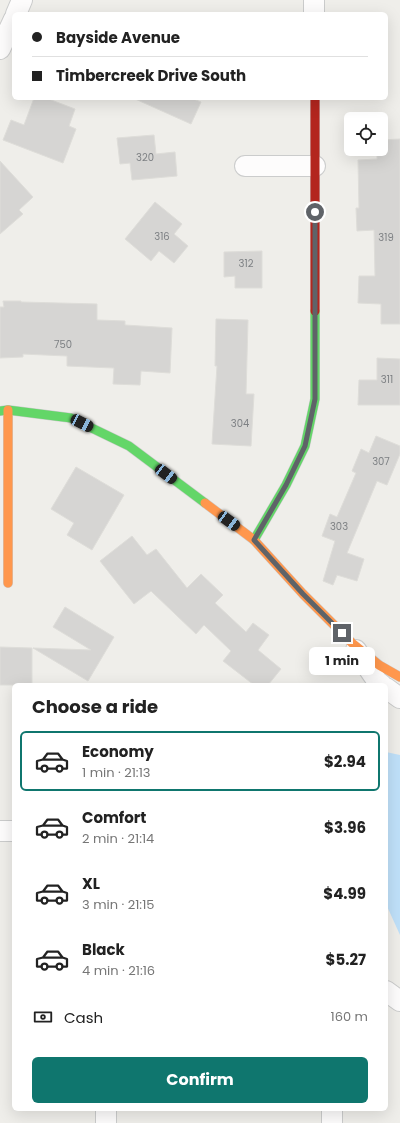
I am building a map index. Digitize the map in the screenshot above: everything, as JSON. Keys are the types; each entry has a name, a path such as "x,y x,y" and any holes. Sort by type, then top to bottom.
{"street":[{"path":"17,12 22,0"},
{"path":"314,0 314,12"},
{"path":"0,49 12,23"},
{"path":"254,540 286,485 305,446 315,399 314,100"},
{"path":"245,166 315,166"},
{"path":"8,584 4,411 71,418 129,446 254,540 303,594 352,643 379,665 400,678"},
{"path":"352,643 380,683"},
{"path":"388,689 400,698"},
{"path":"0,831 12,831"},
{"path":"388,992 400,1001"},
{"path":"106,1111 106,1123"},
{"path":"332,1111 332,1123"}],"water":[{"path":"388,752 400,755 400,935 388,908"}],"building":[{"path":"33,100 51,100 75,109 69,126 76,129 63,163 3,140 11,120 24,125"},
{"path":"137,100 196,100 201,102 191,124"},
{"path":"154,135 156,154 175,152 177,176 132,180 130,163 120,164 117,138"},
{"path":"400,139 400,324 381,324 381,304 358,303 359,276 375,276 374,230 357,231 356,208 359,208 358,160 377,159 377,156 388,156 388,140"},
{"path":"0,161 33,197 19,210 23,214 0,234"},
{"path":"155,202 182,224 174,234 188,246 174,263 159,251 151,261 125,239"},
{"path":"262,251 262,288 235,288 235,276 224,277 224,252"},
{"path":"3,301 97,304 97,320 125,321 125,325 172,328 170,373 141,371 140,385 113,384 114,368 67,366 67,356 23,354 23,357 0,358 0,307 4,307"},
{"path":"216,319 248,320 246,394 254,394 251,446 212,444 217,366 215,366"},
{"path":"377,358 400,359 400,405 358,405 359,380 377,380"},
{"path":"376,436 400,446 400,454 387,485 377,481 347,553 364,559 357,581 337,575 333,585 323,581 335,541 322,536 330,514 337,517 356,473 352,471 361,449 369,453"},
{"path":"76,467 124,495 92,550 67,535 74,523 51,509"},
{"path":"132,536 147,555 156,549 187,588 201,574 223,595 215,603 246,632 253,623 269,635 258,650 281,669 270,683 251,683 223,661 231,651 204,625 196,634 151,591 134,604 100,561"},
{"path":"65,607 114,637 88,681 33,648 91,650 53,627"},
{"path":"0,647 32,648 32,683 12,683 12,685 0,685"}],"traffic: fast":[{"path":"254,540 286,485 305,446 315,399 315,311"},
{"path":"0,411 8,410 71,418 129,446 205,503"}],"traffic: slow":[{"path":"8,410 8,583"},
{"path":"205,503 254,540 303,594 352,643 379,665 400,677"}],"traffic: jam":[{"path":"315,100 315,311"}],"route":[{"path":"315,212 315,399 305,446 286,485 254,540 303,594 342,633"}]}
